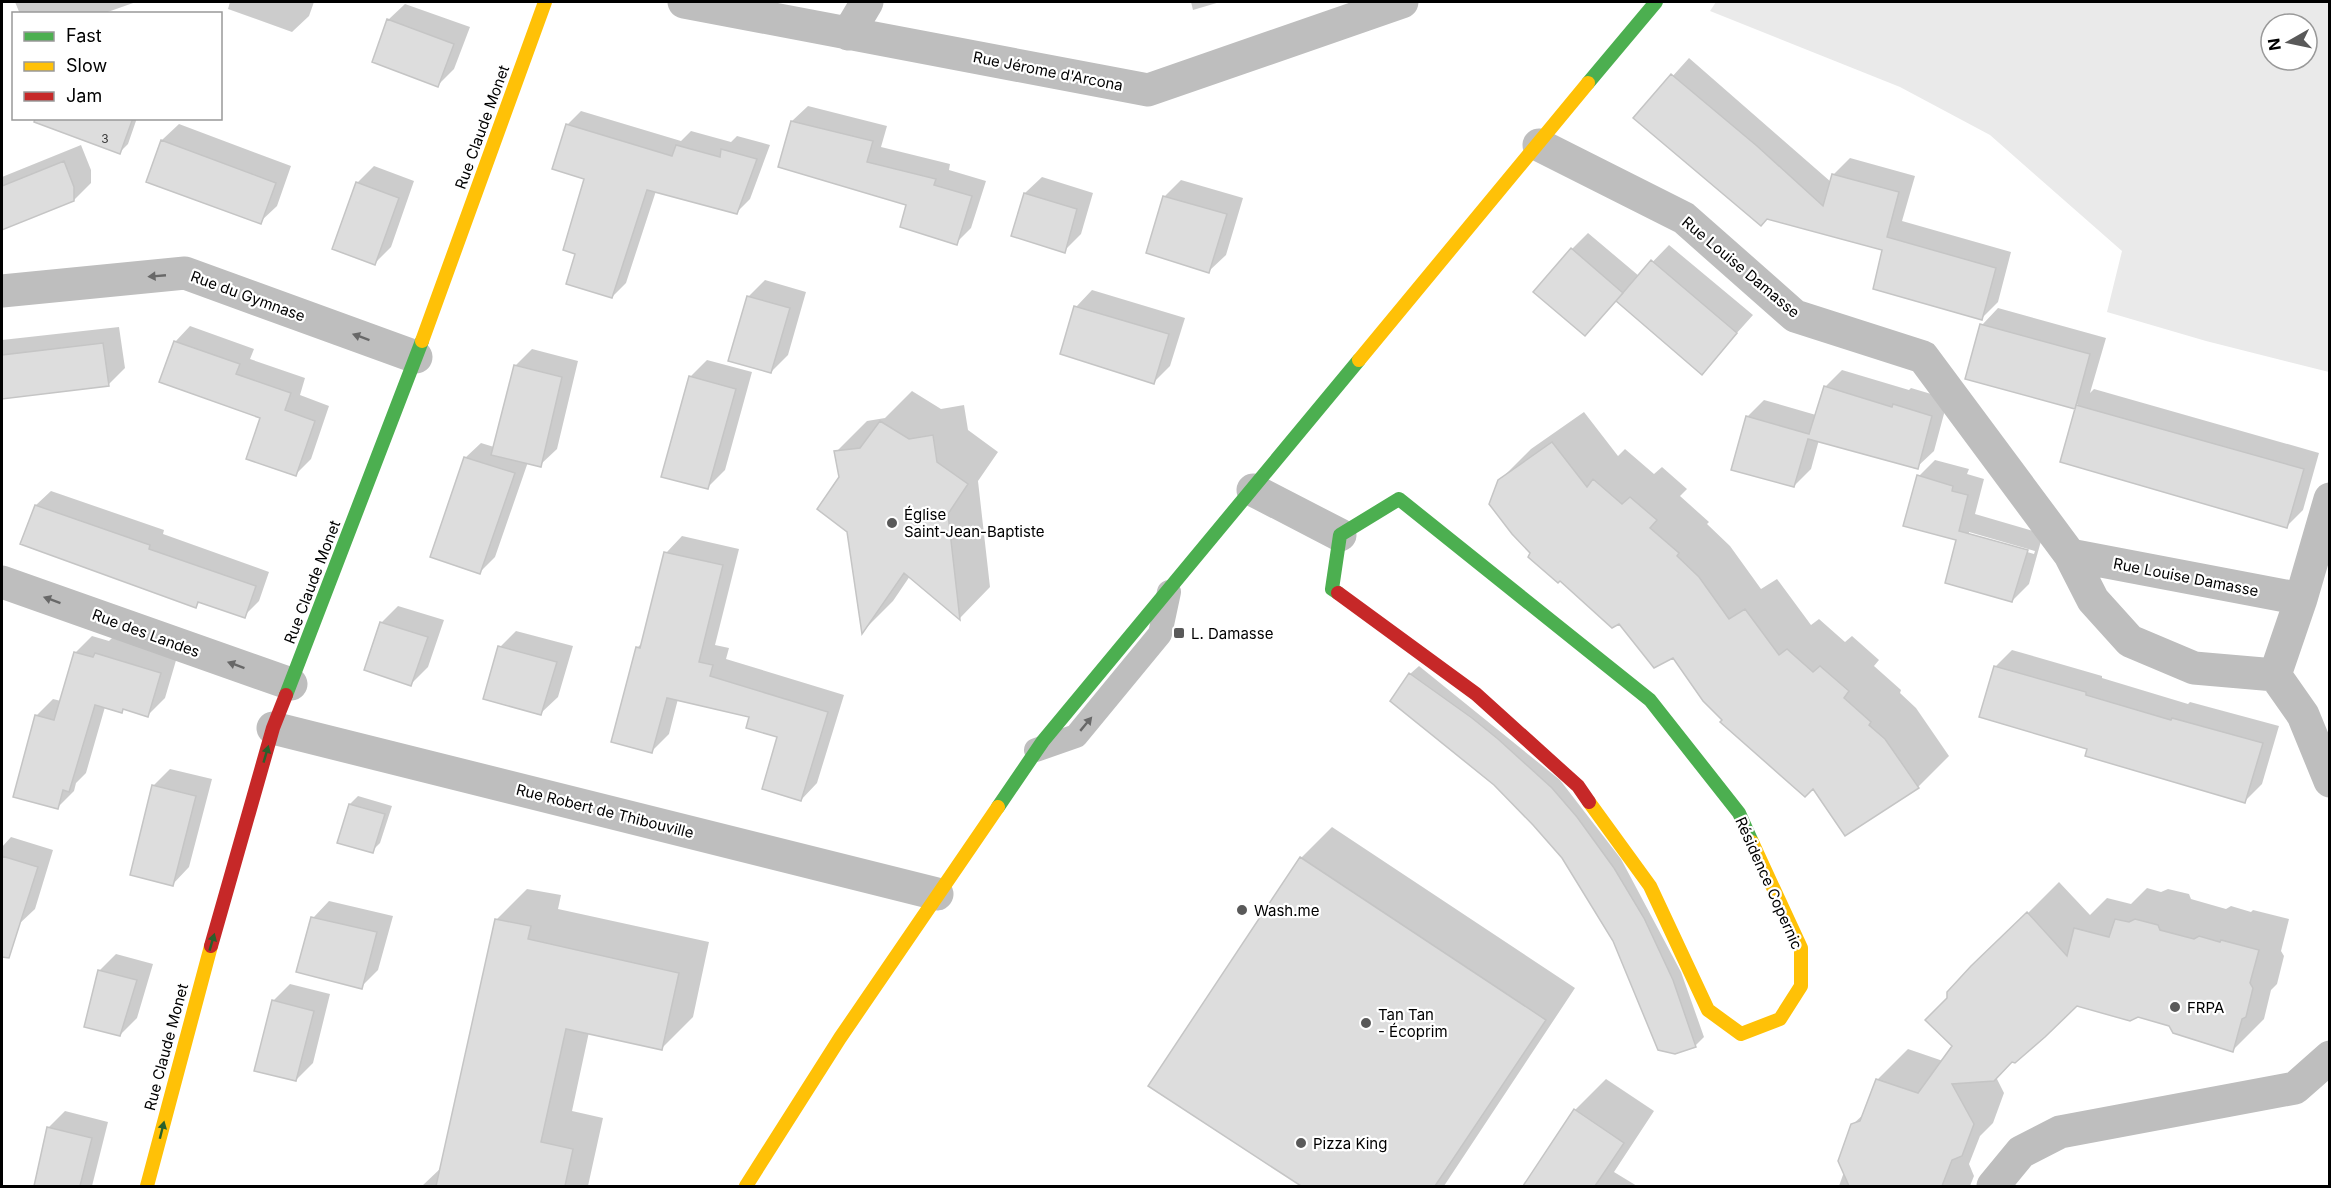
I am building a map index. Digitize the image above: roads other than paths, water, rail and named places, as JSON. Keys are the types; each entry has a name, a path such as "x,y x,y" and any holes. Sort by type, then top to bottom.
{"street":[{"name":"Rue Claude Monet","path":"147,1186 189,1022 273,728 416,357 545,2"},
{"name":"Rue Jérome d'Arcona","path":"684,2 1148,90 1402,2"},
{"path":"848,33 867,2"},
{"path":"1169,589 1253,490 1400,307 1539,145 1656,2"},
{"name":"Rue Louise Damasse","path":"1539,145 1684,218 1795,316 1923,357 2070,555 2093,600 2130,641 2194,668 2275,675"},
{"name":"Rue du Gymnase","path":"2,291 185,273 416,357"},
{"path":"1253,490 1340,534"},
{"name":"Résidence Copernic","path":"1399,499 1650,700 1739,813 1801,948 1801,986 1780,1019 1741,1034 1708,1010 1650,886 1578,786 1476,694 1332,589 1340,534 1399,499"},
{"path":"2330,499 2301,599 2275,675 2303,715 2330,781"},
{"name":"Rue Louise Damasse","path":"2070,555 2301,599"},
{"name":"Rue des Landes","path":"4,592 291,684"},
{"name":"Rue Robert de Thibouville","path":"273,728 937,894"},
{"path":"746,1186 840,1038 1036,750"},
{"path":"1993,1186 2021,1152 2060,1132 2295,1088 2330,1057"}],"lane":[{"path":"1036,750 1076,736 1143,656 1160,634 1169,589"}],"place":[{"name":"Église Saint-Jean-Baptiste","path":"892,523"},
{"name":"L. Damasse","path":"1179,633"},
{"name":"Wash.me","path":"1242,910"},
{"name":"FRPA","path":"2175,1007"},
{"name":"Tan Tan - Écoprim","path":"1366,1023"},
{"name":"Pizza King","path":"1301,1143"}]}
